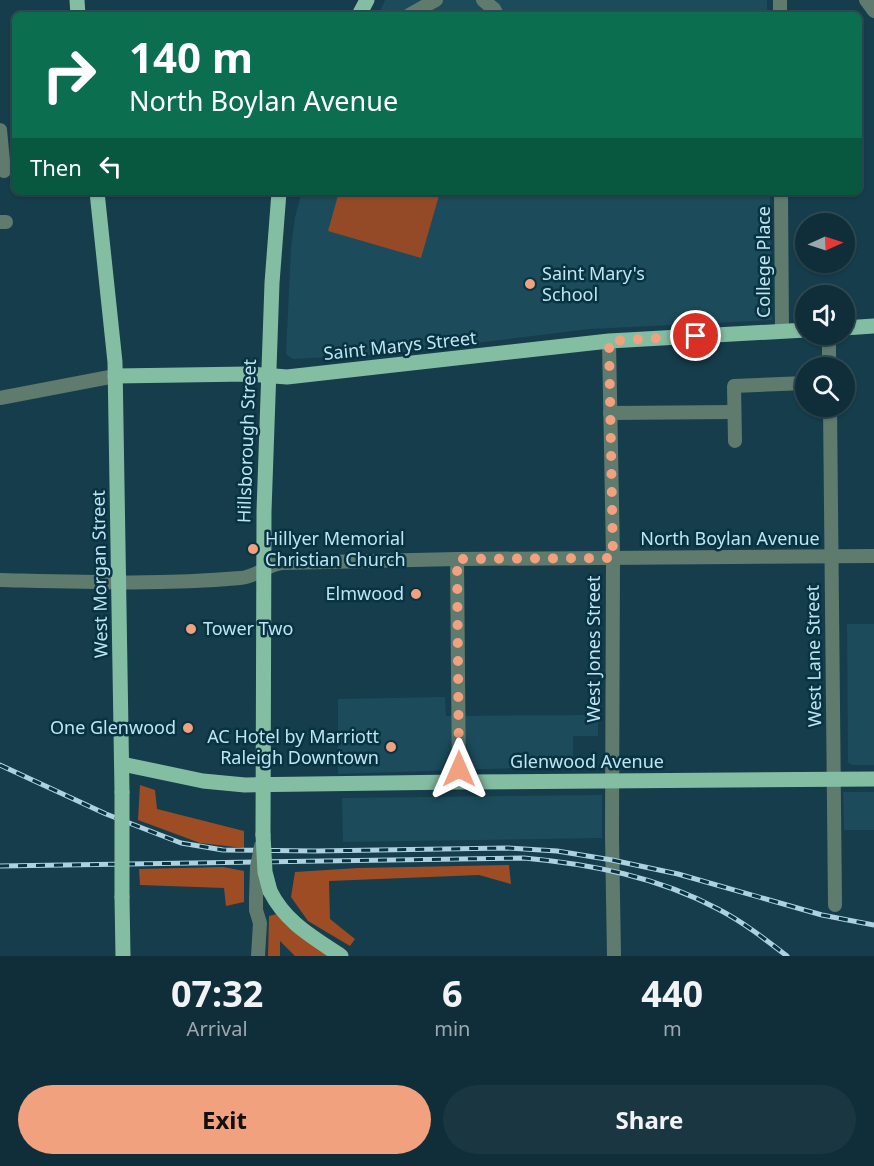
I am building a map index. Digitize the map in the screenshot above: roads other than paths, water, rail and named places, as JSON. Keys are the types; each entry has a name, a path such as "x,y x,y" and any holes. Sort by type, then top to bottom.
{"main road":[{"name":"West Morgan Street","path":"97,195 115,362 120,583 123,956"},
{"name":"Hillsborough Street","path":"274,898 268,887 265,872 263,836 264,511 274,239 279,195"},
{"path":"855,327 874,326"},
{"name":"Saint Marys Street","path":"115,376 249,374 287,377 609,341 795,330"},
{"name":"Glenwood Avenue","path":"122,764 203,782 263,786 874,779"},
{"path":"274,898 298,928 341,956"}],"street":[{"path":"415,12 436,0"},
{"path":"483,0 496,12"},
{"path":"866,0 874,11"},
{"path":"0,130 6,171"},
{"name":"College Place","path":"782,195 782,331"},
{"name":"West Jones Street","path":"609,341 613,558 614,956"},
{"name":"Saint Marys Street","path":"0,398 115,376"},
{"path":"735,441 734,386 795,383"},
{"path":"610,413 734,412"},
{"name":"West Lane Street","path":"830,417 835,905"},
{"name":"North Boylan Avenue","path":"0,580 120,583 244,578 283,563 457,559 874,556"},
{"path":"457,559 459,782"},
{"name":"Hillsborough Street","path":"260,923 256,910 257,867 263,836"},
{"name":"Hillsborough Street","path":"258,956 260,923 264,911 274,898"}],"railway":[{"path":"0,765 106,814 181,843 223,850 508,848 557,851 678,874 822,915 874,925"},
{"path":"0,866 524,858 599,868 672,888 727,914 787,956"}],"place":[{"name":"Saint Mary's School","path":"530,284"},
{"name":"Hillyer Memorial Christian Church","path":"253,549"},
{"name":"Elmwood","path":"416,594"},
{"name":"Tower Two","path":"191,629"},
{"name":"One Glenwood","path":"188,728"},
{"name":"AC Hotel by Marriott Raleigh Downtown","path":"391,747"}]}
